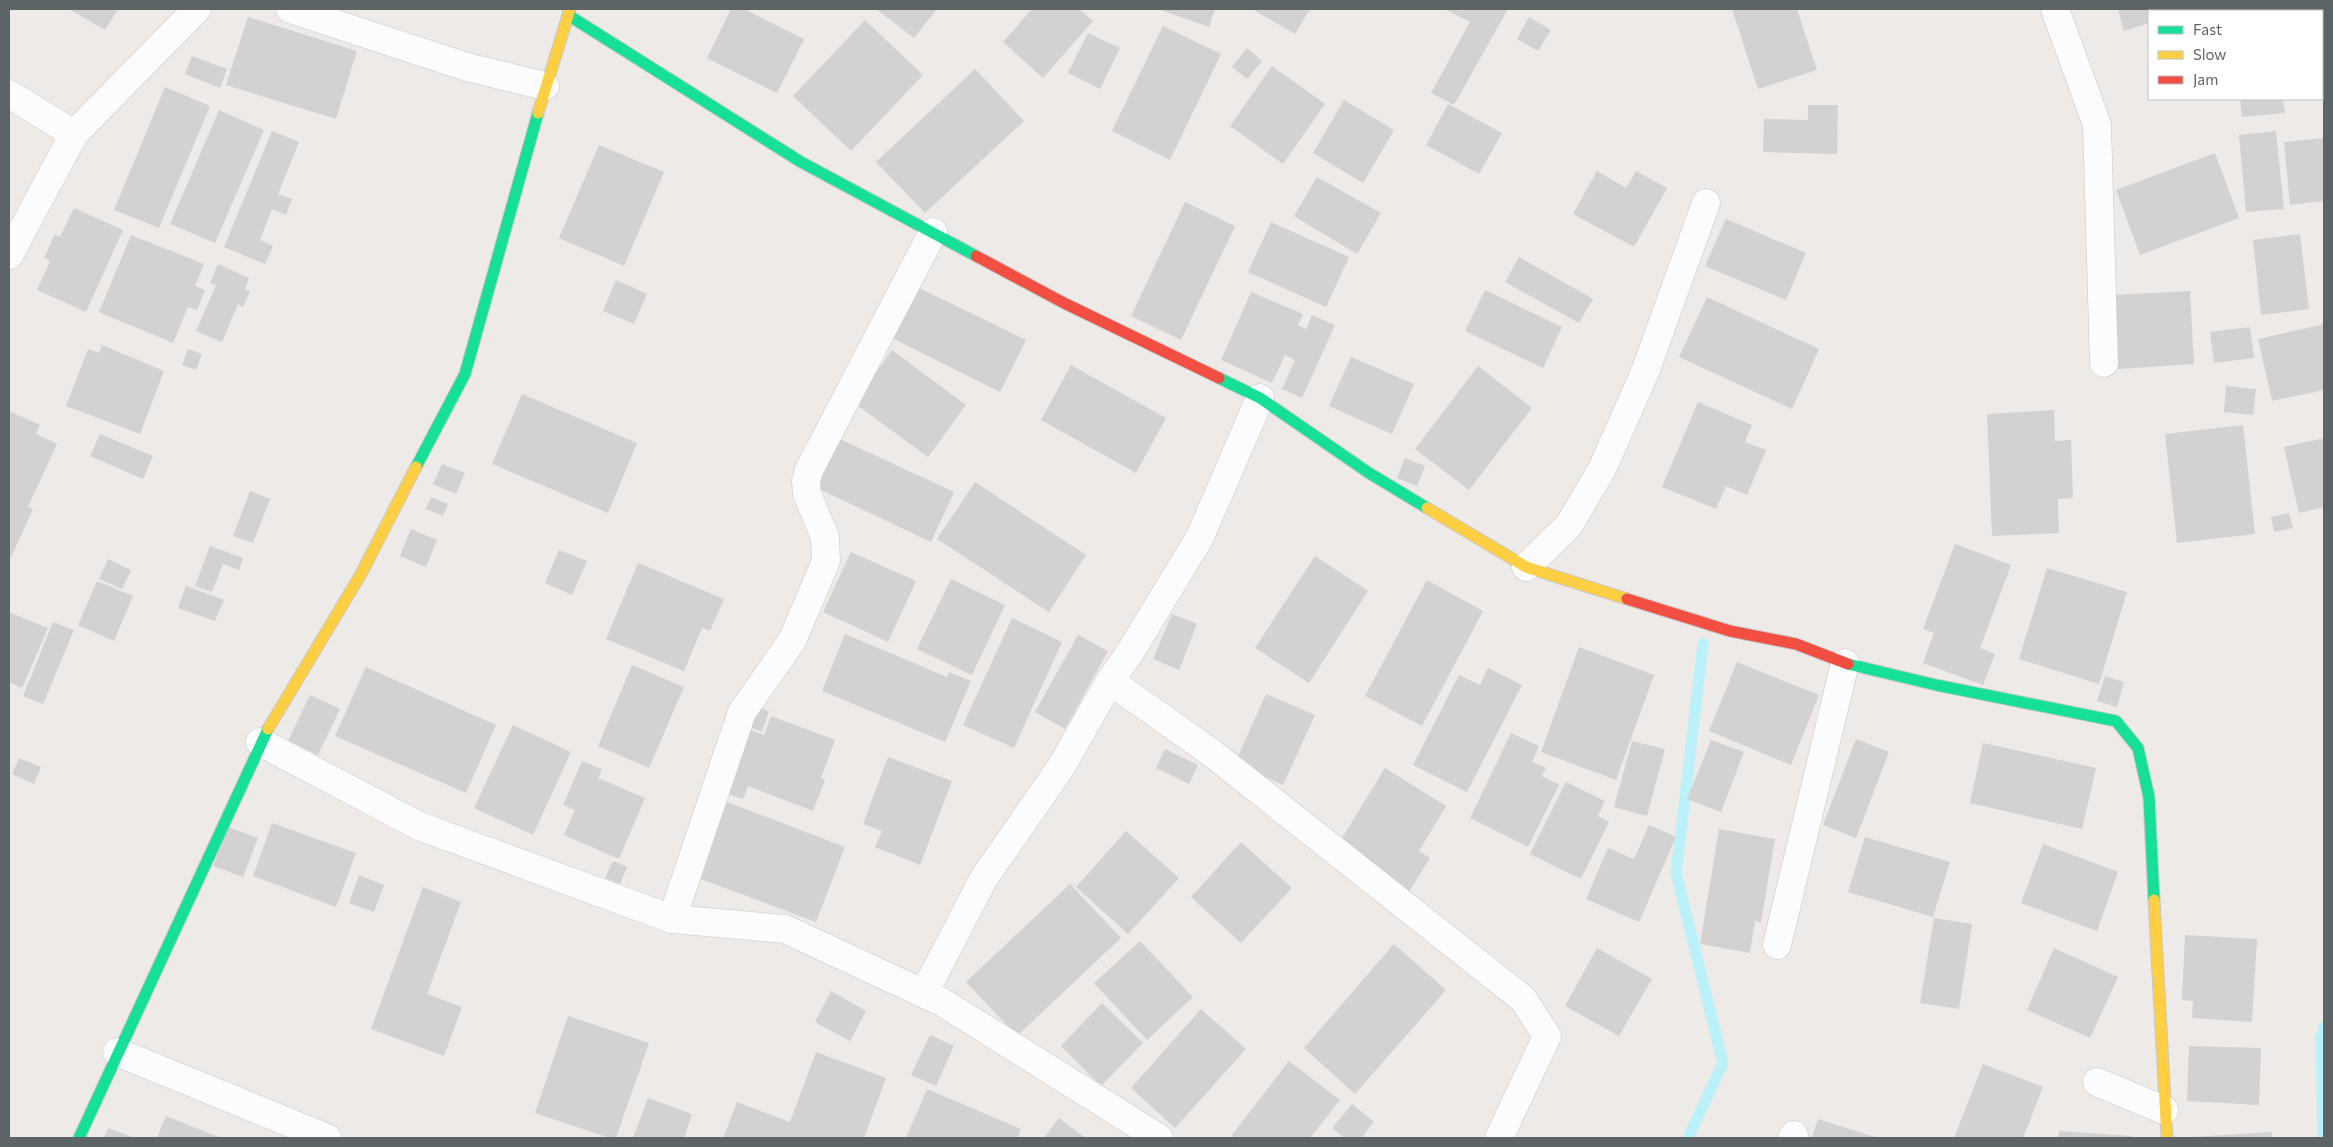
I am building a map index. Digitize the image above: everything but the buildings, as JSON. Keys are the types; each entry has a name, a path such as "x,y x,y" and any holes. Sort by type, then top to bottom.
{"street":[{"path":"9,255 74,134 197,9"},
{"path":"290,9 467,67 545,86"},
{"path":"2055,9 2097,125 2104,363"},
{"path":"79,1138 260,742 361,574 465,374 545,86 569,12 801,162 1064,303 1260,398 1369,473 1526,567 1730,631 1796,644 1845,663 1936,685 2116,721 2138,748 2150,797 2164,1110 2168,1138"},
{"path":"9,94 74,134"},
{"path":"1526,567 1569,525 1602,469 1645,372 1706,203"},
{"path":"672,919 742,712 792,641 826,561 825,537 807,494 806,481 809,470 932,232"},
{"path":"924,993 984,878 1061,767 1110,681 1129,654 1200,538 1260,398"},
{"path":"1777,945 1845,663"},
{"path":"1110,681 1213,754 1524,999 1547,1036 1499,1138"},
{"path":"260,742 419,826 672,919 786,929 942,1002 1159,1138"},
{"path":"117,1052 327,1138"},
{"path":"2097,1082 2164,1110"}],"waterway":[{"path":"1688,1138 1723,1063 1676,873 1703,643"},
{"path":"2323,1138 2321,1037 2324,1027"}],"traffic: fast":[{"path":"568,15 801,162 976,256"},
{"path":"416,467 465,374 538,113"},
{"path":"1219,378 1260,398 1369,473 1427,508"},
{"path":"1848,664 1936,685 2116,721 2138,748 2149,797 2154,900"},
{"path":"79,1138 268,729"}],"traffic: slow":[{"path":"538,113 570,9"},
{"path":"268,729 361,574 416,467"},
{"path":"1427,508 1526,567 1627,599"},
{"path":"2154,900 2167,1138"}],"traffic: jam":[{"path":"976,256 1064,303 1219,378"},
{"path":"1627,599 1730,631 1796,644 1848,664"}]}
